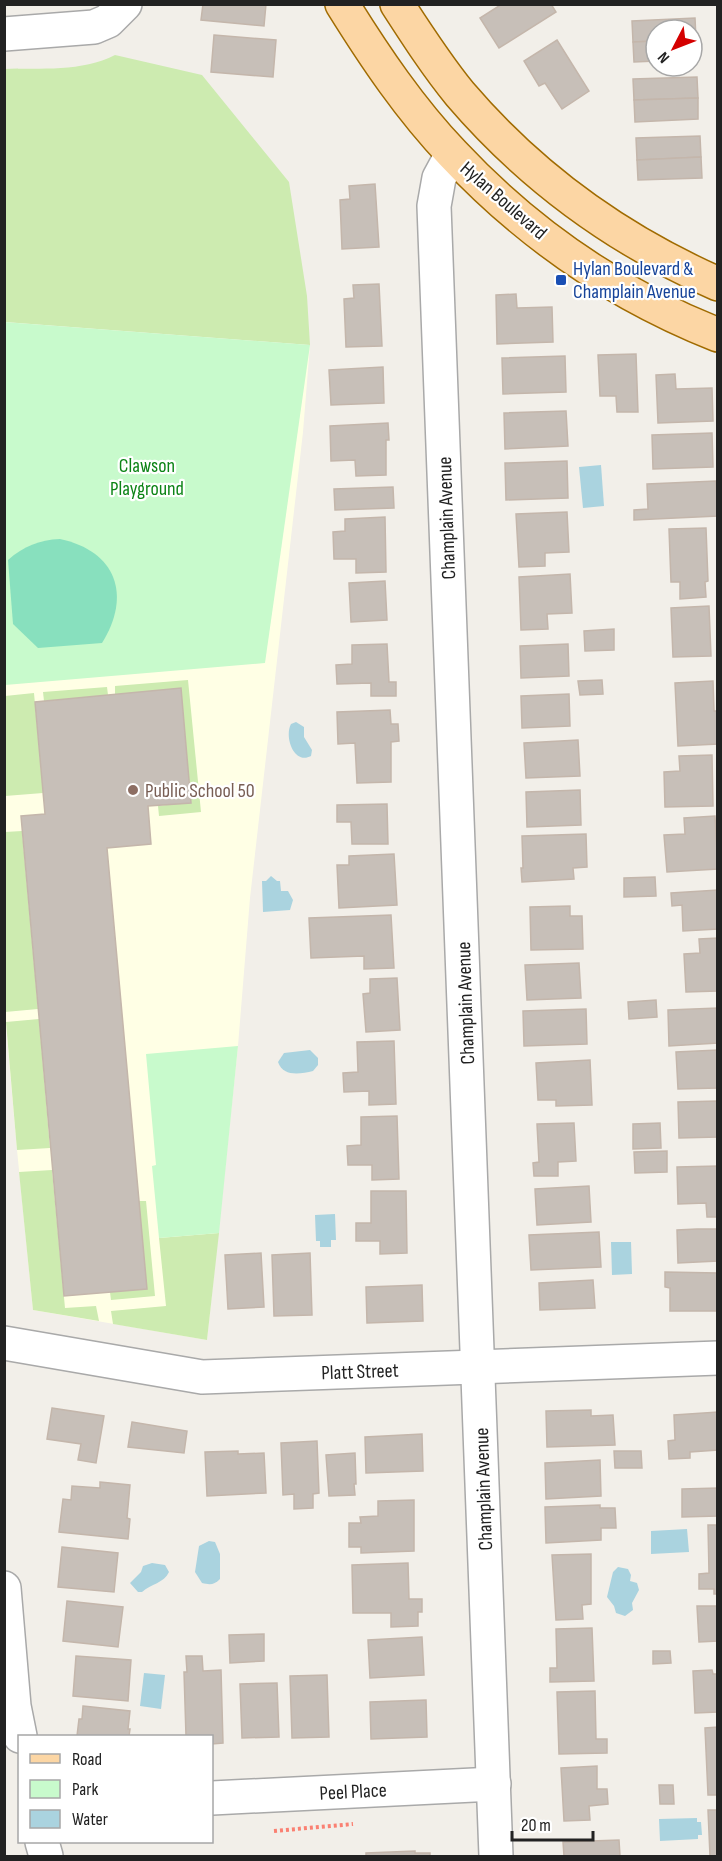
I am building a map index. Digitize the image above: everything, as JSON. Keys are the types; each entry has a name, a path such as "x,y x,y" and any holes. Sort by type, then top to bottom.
{"main road":[{"name":"Hylan Boulevard","path":"342,4 393,82 452,154 524,221 604,279 647,304 717,335"},
{"path":"397,4 459,92 527,163 568,198 607,225 650,252 717,284"}],"street":[{"path":"4,34 94,27 108,21 125,4"},
{"name":"Champlain Avenue","path":"452,154 439,178 434,206 496,1857"},
{"name":"Platt Street","path":"4,1343 202,1377 717,1358"},
{"path":"4,1588 13,1716"},
{"name":"Peel Place","path":"213,1798 494,1784"}],"path":[{"path":"274,1831 361,1823"}],"shaded area":[{"name":"Public School 50","path":"4,322 310,345 303,432 250,898 238,1046 207,1340 33,1310 4,1003"}],"green space":[{"path":"115,55 202,75 289,182 307,296 310,345 5,322 4,69 75,67"},
{"name":"Clawson Playground","path":"4,322 310,345 265,663 5,685"},
{"path":"60,539 79,545 94,554 106,565 113,577 117,592 116,608 102,643 38,648 13,624 8,560 32,545"},
{"path":"188,680 201,812 159,816 158,806 191,802 181,689 115,695 115,686"},
{"path":"107,687 108,695 44,701 43,692"},
{"path":"34,693 43,793 5,796 5,696"},
{"path":"22,831 38,1009 5,1012 5,832"},
{"path":"39,1019 50,1148 17,1150 6,1022"},
{"path":"238,1046 219,1233 159,1238 152,1166 156,1165 146,1054"},
{"path":"52,1170 65,1308 96,1306 99,1321 33,1310 19,1172"},
{"path":"139,1201 146,1201 155,1296 111,1300 110,1292"},
{"path":"219,1233 207,1340 113,1324 111,1311 166,1306 159,1238"}],"water":[{"path":"601,465 604,506 583,508 579,467"},
{"path":"296,722 304,727 304,737 312,750 311,756 300,757 292,748 289,729 291,724"},
{"path":"271,876 280,881 281,891 288,891 293,900 290,910 263,912 262,881 266,881"},
{"path":"310,1050 318,1058 318,1065 313,1071 288,1072 280,1067 278,1062 284,1053"},
{"path":"335,1214 336,1240 331,1240 331,1247 320,1247 320,1241 316,1241 315,1215"},
{"path":"611,1242 631,1242 632,1274 612,1275"},
{"path":"687,1529 689,1552 651,1554 651,1531"},
{"path":"209,1541 215,1542 220,1554 220,1579 210,1584 202,1583 195,1572 199,1546"},
{"path":"152,1563 165,1565 169,1572 161,1581 138,1592 130,1583 141,1572 143,1566"},
{"path":"618,1567 628,1569 631,1575 630,1581 637,1583 639,1590 632,1603 633,1610 625,1616 616,1613 607,1597 613,1572"},
{"path":"144,1673 165,1675 161,1709 140,1706"},
{"path":"697,1818 697,1822 701,1822 702,1835 698,1835 698,1839 660,1841 659,1819"}],"building":[{"path":"203,4 266,4 264,26 201,20"},
{"path":"502,4 551,4 556,12 499,48 480,18"},
{"path":"644,20 644,42 633,42 632,21"},
{"path":"214,35 276,40 273,77 211,72"},
{"path":"557,40 589,91 562,109 545,83 539,86 524,61"},
{"path":"633,42 644,42 644,62 634,62"},
{"path":"697,78 698,98 634,100 633,79"},
{"path":"698,98 698,119 635,122 634,100"},
{"path":"700,136 701,157 637,160 636,138"},
{"path":"701,157 702,178 638,180 637,160"},
{"path":"375,184 379,247 342,249 340,200 350,199 349,186"},
{"path":"379,284 382,346 346,347 344,299 354,298 353,285"},
{"path":"516,294 517,308 552,307 553,342 497,344 496,295"},
{"path":"636,354 638,412 617,412 616,396 600,396 598,355"},
{"path":"565,356 566,392 503,394 502,358"},
{"path":"383,367 384,403 331,405 329,370"},
{"path":"675,374 676,389 712,388 713,421 658,423 656,375"},
{"path":"566,411 568,446 505,449 504,413"},
{"path":"388,423 386,475 356,476 355,460 331,461 330,426"},
{"path":"712,433 713,467 653,469 652,435"},
{"path":"567,461 568,498 506,500 505,463"},
{"path":"716,481 718,516 634,520 634,510 648,509 647,484"},
{"path":"393,487 394,508 335,510 334,489"},
{"path":"567,512 569,552 545,553 545,566 519,567 516,514"},
{"path":"385,517 386,572 356,573 356,559 334,559 333,532 345,531 345,519"},
{"path":"706,528 708,581 705,582 706,597 680,599 680,582 671,582 669,529"},
{"path":"570,574 572,613 547,614 548,629 521,630 519,577"},
{"path":"385,581 387,620 351,622 349,583"},
{"path":"709,606 711,656 673,657 671,608"},
{"path":"614,629 614,650 585,651 584,631"},
{"path":"387,644 389,682 396,682 396,696 371,696 371,683 337,684 336,665 352,664 352,645"},
{"path":"568,644 569,676 521,678 520,646"},
{"path":"602,680 603,694 580,695 578,681"},
{"path":"713,681 714,711 718,711 718,744 678,746 675,683"},
{"path":"181,688 191,803 148,806 151,844 107,848 147,1289 64,1296 21,816 45,814 35,702"},
{"path":"569,694 570,726 522,728 521,696"},
{"path":"390,710 391,724 398,724 399,741 391,742 391,782 357,783 355,743 338,744 337,712"},
{"path":"578,740 580,776 526,778 524,743"},
{"path":"712,755 713,806 665,807 664,772 680,771 679,756"},
{"path":"580,790 581,825 527,827 526,792"},
{"path":"387,804 388,844 352,844 351,822 337,822 337,805"},
{"path":"715,816 718,869 667,872 664,835 685,834 684,818"},
{"path":"586,834 587,867 573,868 574,879 522,882 522,836"},
{"path":"394,854 397,905 339,908 337,865 349,865 349,856"},
{"path":"655,877 656,896 624,897 624,878"},
{"path":"718,890 718,929 683,931 682,905 672,906 671,893"},
{"path":"570,906 570,916 582,916 583,949 531,950 530,907"},
{"path":"391,915 394,968 364,969 364,956 311,958 309,918"},
{"path":"718,938 718,991 686,992 684,954 700,953 699,939"},
{"path":"579,963 581,998 527,1000 525,965"},
{"path":"397,978 400,1030 366,1032 363,994 370,993 370,979"},
{"path":"656,1000 657,1017 629,1019 628,1002"},
{"path":"718,1008 718,1043 669,1046 668,1010"},
{"path":"586,1009 587,1044 524,1046 523,1011"},
{"path":"394,1041 396,1104 369,1105 369,1091 344,1092 343,1073 358,1072 357,1042"},
{"path":"718,1050 718,1088 678,1089 676,1052"},
{"path":"590,1060 592,1105 556,1106 556,1100 538,1100 536,1063"},
{"path":"718,1101 718,1137 679,1138 678,1102"},
{"path":"397,1116 399,1179 372,1180 372,1165 348,1165 347,1146 361,1145 361,1117"},
{"path":"574,1123 576,1161 558,1162 558,1176 534,1176 533,1163 539,1162 537,1124"},
{"path":"660,1123 661,1148 633,1149 633,1124"},
{"path":"667,1151 667,1172 635,1173 634,1152"},
{"path":"718,1166 718,1217 707,1217 706,1203 678,1204 677,1167"},
{"path":"589,1186 591,1222 537,1225 535,1189"},
{"path":"371,1191 406,1191 407,1253 380,1254 380,1241 356,1241 356,1223 371,1223"},
{"path":"718,1229 718,1261 678,1263 677,1230"},
{"path":"599,1232 601,1267 531,1270 529,1235"},
{"path":"261,1253 264,1307 228,1309 225,1255"},
{"path":"310,1253 312,1315 274,1316 272,1255"},
{"path":"665,1272 718,1273 718,1311 670,1311 670,1288 665,1287"},
{"path":"593,1280 595,1308 540,1310 539,1283"},
{"path":"422,1285 423,1321 367,1323 366,1287"},
{"path":"52,1408 104,1416 96,1463 78,1460 81,1444 47,1439"},
{"path":"591,1410 591,1416 613,1415 615,1445 547,1447 546,1411"},
{"path":"718,1412 718,1450 690,1452 690,1458 669,1459 668,1441 675,1440 674,1415"},
{"path":"132,1422 187,1431 184,1453 128,1447"},
{"path":"422,1434 423,1471 366,1473 365,1437"},
{"path":"317,1441 319,1493 313,1494 313,1508 294,1509 294,1494 283,1495 281,1443"},
{"path":"238,1451 238,1454 264,1453 266,1493 207,1496 205,1452"},
{"path":"614,1451 641,1451 642,1468 615,1468"},
{"path":"355,1453 355,1495 329,1496 326,1455"},
{"path":"600,1460 601,1496 546,1499 545,1463"},
{"path":"100,1482 130,1485 128,1539 59,1532 63,1499 71,1500 72,1486 100,1488"},
{"path":"718,1488 718,1516 682,1517 682,1489"},
{"path":"414,1500 414,1551 361,1553 361,1547 349,1547 349,1523 361,1523 360,1517 378,1516 378,1501"},
{"path":"600,1505 600,1508 615,1508 616,1528 601,1528 601,1540 546,1543 545,1507"},
{"path":"708,1525 718,1525 718,1594 714,1594 714,1589 699,1589 699,1574 709,1573"},
{"path":"62,1547 118,1553 114,1592 58,1587"},
{"path":"591,1554 591,1604 582,1605 583,1619 556,1620 552,1555"},
{"path":"408,1563 409,1599 422,1599 422,1612 418,1612 418,1626 391,1627 391,1613 353,1613 352,1565"},
{"path":"67,1601 123,1607 118,1647 63,1641"},
{"path":"697,1606 718,1606 718,1641 699,1642"},
{"path":"592,1628 594,1681 550,1682 550,1668 557,1668 556,1629"},
{"path":"264,1634 264,1661 230,1663 229,1635"},
{"path":"422,1637 424,1675 370,1678 368,1640"},
{"path":"653,1651 670,1651 671,1663 653,1664"},
{"path":"76,1656 131,1660 128,1701 73,1696"},
{"path":"186,1656 202,1656 203,1671 221,1670 223,1743 213,1744 213,1735 186,1735 184,1672 187,1672"},
{"path":"712,1670 713,1674 718,1674 718,1712 695,1713 693,1671"},
{"path":"327,1675 329,1737 292,1738 290,1676"},
{"path":"277,1683 279,1737 242,1738 240,1684"},
{"path":"595,1691 596,1739 607,1739 607,1753 559,1754 557,1692"},
{"path":"426,1700 427,1737 371,1739 370,1702"},
{"path":"83,1706 130,1711 129,1735 77,1735 79,1719 82,1719"},
{"path":"718,1727 718,1795 708,1795 705,1728"},
{"path":"597,1766 597,1789 607,1789 608,1804 589,1806 590,1820 564,1821 561,1768"},
{"path":"659,1785 673,1785 674,1804 660,1804"},
{"path":"708,1810 718,1810 718,1856 710,1856"},
{"path":"619,1840 620,1856 564,1856 563,1842"},
{"path":"415,1851 415,1853 430,1853 430,1856 366,1856 366,1853"}],"place":[{"name":"Hylan Boulevard & Champlain Avenue","path":"561,280"},
{"name":"Public School 50","path":"133,790"}]}
